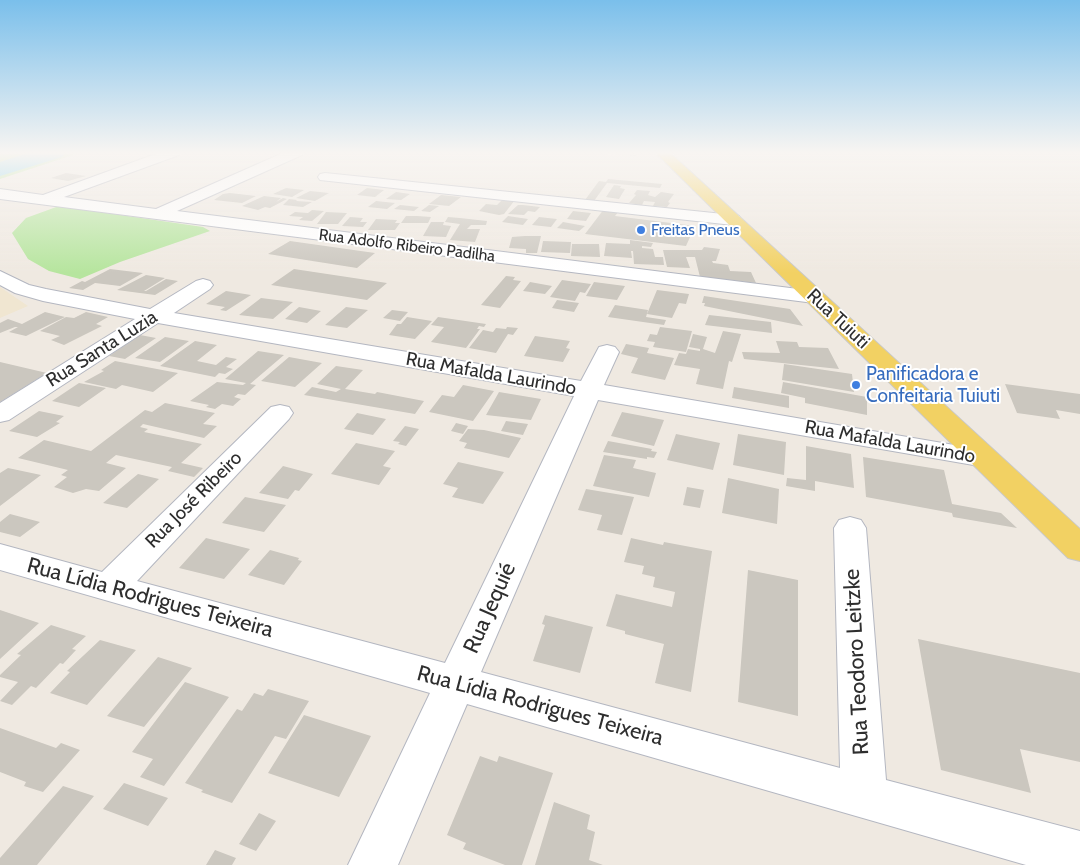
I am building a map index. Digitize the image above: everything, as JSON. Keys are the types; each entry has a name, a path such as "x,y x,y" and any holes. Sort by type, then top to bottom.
{"main road":[{"name":"Rua Tuiuti","path":"704,192 1080,549"}],"street":[{"path":"43,200 64,192"},
{"path":"158,214 207,192"},
{"path":"477,192 733,220"},
{"name":"Rua Adolfo Ribeiro Padilha","path":"0,194 814,297"},
{"name":"Rua Mafalda Laurindo","path":"0,277 22,288 43,295 154,316 985,458"},
{"name":"Rua Santa Luzia","path":"0,414 203,285"},
{"name":"Rua Jequié","path":"373,865 608,352"},
{"name":"Rua José Ribeiro","path":"109,587 280,413"},
{"name":"Rua Teodoro Leitzke","path":"850,528 864,796"},
{"name":"Rua Lídia Rodrigues Teixeira","path":"0,557 1080,856"}],"shaded area":[{"path":"0,287 28,306 0,318"}],"green space":[{"path":"59,206 203,227 210,231 120,262 80,279 49,271 28,259 12,233 26,218"}],"building":[{"path":"277,192 300,192 292,197 273,194"},
{"path":"307,192 329,193 315,201 296,198"},
{"path":"361,192 381,192 375,197 357,195"},
{"path":"395,192 410,194 401,200 386,199"},
{"path":"591,192 600,192 594,201 585,200"},
{"path":"609,192 623,192 619,199 606,197"},
{"path":"649,192 648,195 655,197 661,192 674,194 667,207 653,206 655,202 644,201 642,205 629,203 636,195 634,194"},
{"path":"223,194 256,196 242,203 214,200"},
{"path":"441,195 461,197 449,206 429,204"},
{"path":"264,196 281,198 276,202 283,198 287,199 270,208 265,207 258,210 242,206"},
{"path":"504,198 515,200 504,214 499,215 479,211 486,204 497,205"},
{"path":"289,199 312,202 303,207 283,205"},
{"path":"376,201 395,203 387,209 368,207"},
{"path":"400,205 419,207 414,211 394,209"},
{"path":"429,205 439,206 430,212 421,211"},
{"path":"518,205 540,207 535,212 528,211 524,215 508,214"},
{"name":"Freitas Pneus","path":"604,209 619,211 615,216 695,226 686,246 585,234"},
{"path":"312,210 324,211 312,221 299,220 303,217 289,216 295,212 308,213"},
{"path":"573,211 591,213 586,221 567,219"},
{"path":"326,212 347,213 338,224 317,224"},
{"path":"406,216 431,217 428,223 401,223"},
{"path":"508,216 528,219 523,225 502,222"},
{"path":"350,217 363,218 360,222 367,222 363,227 342,226"},
{"path":"448,217 487,221 486,225 471,225 467,229 480,229 475,242 450,240 460,224 445,222"},
{"path":"539,217 557,219 551,227 532,225"},
{"path":"376,219 397,220 395,223 400,223 395,230 368,230"},
{"path":"431,222 444,222 443,225 451,226 446,237 423,236"},
{"path":"563,222 585,226 579,231 557,228"},
{"path":"541,236 537,253 526,253 526,249 509,248 512,237"},
{"path":"630,240 653,243 651,247 642,246 642,248 653,249 655,257 663,257 664,265 634,264 633,251 631,251 632,258 604,256 606,243 630,244"},
{"path":"290,241 375,253 357,268 268,254"},
{"path":"543,241 571,242 570,253 541,252"},
{"path":"572,244 599,244 600,257 571,256"},
{"path":"704,247 720,249 716,261 712,261 713,263 728,265 730,271 751,272 756,283 700,277 695,257 686,257 690,268 667,267 663,250 702,250"},
{"path":"110,269 143,273 120,286 95,283 83,290 69,288 82,281 85,282"},
{"path":"294,269 387,283 367,300 271,285"},
{"path":"146,275 165,278 144,291 166,279 178,281 155,295 117,290"},
{"path":"506,276 515,277 513,280 521,281 500,308 481,305"},
{"path":"562,280 591,284 585,293 580,292 575,301 550,297"},
{"path":"530,282 552,286 545,294 523,291"},
{"path":"594,282 625,286 617,300 586,296"},
{"path":"657,290 689,294 686,304 679,303 672,318 647,314"},
{"path":"226,291 251,295 226,311 220,310 225,307 206,304"},
{"path":"704,296 790,309 803,326 704,306 705,303 702,303"},
{"path":"261,298 293,302 273,319 239,315"},
{"path":"557,300 579,303 574,312 552,308"},
{"path":"615,305 648,310 646,317 666,320 664,325 608,317"},
{"path":"299,307 321,311 307,323 285,319"},
{"path":"346,307 368,310 347,328 325,325"},
{"path":"392,310 408,312 400,321 383,318"},
{"path":"45,312 65,317 26,336 9,332 18,327 0,333 0,323 8,319 22,324"},
{"path":"86,312 108,317 96,324 102,326 64,345 51,340 60,336 40,331 66,317 74,318"},
{"path":"709,315 771,322 772,333 705,325"},
{"path":"407,317 432,321 415,339 389,335 397,324 401,324"},
{"path":"438,317 486,324 484,327 479,326 477,329 480,329 466,348 431,342 444,327 431,325"},
{"path":"507,327 518,328 513,335 508,334 496,353 469,348 483,330 493,332 496,328 506,329"},
{"path":"660,327 692,331 686,352 653,347 655,342 647,341 650,334 657,335"},
{"path":"723,331 741,334 732,362 729,361 723,389 696,384 700,369 674,365 679,353 686,354 688,349 700,351 700,349 689,347 693,334 707,337 703,349 715,353"},
{"path":"140,335 156,338 125,359 109,356"},
{"path":"535,336 570,341 566,348 570,349 563,362 524,356"},
{"path":"165,337 189,341 160,362 135,358"},
{"path":"195,341 217,345 197,361 216,365 226,357 237,359 226,367 233,369 225,374 219,373 215,377 160,366"},
{"path":"776,341 797,342 799,347 828,348 839,369 744,359 742,352 780,353"},
{"path":"626,344 649,348 647,353 674,358 665,380 631,373 638,358 621,354"},
{"path":"258,351 284,355 250,384 256,385 245,395 238,394 234,397 241,399 233,406 222,404 215,409 206,407 209,405 190,401 217,382 243,385 246,383 225,379"},
{"path":"289,357 322,363 295,387 261,381"},
{"path":"115,361 178,373 153,392 122,385 116,389 84,382 104,371 101,370"},
{"path":"0,362 47,373 0,402"},
{"path":"784,364 852,374 854,392 782,380"},
{"path":"336,366 363,370 345,389 375,394 377,392 424,401 415,414 304,395 312,387 336,392 341,389 317,384"},
{"path":"783,382 867,397 867,415 805,403 805,398 781,393"},
{"path":"79,383 106,388 79,407 52,401"},
{"path":"1005,384 1080,394 1080,414 1056,410 1060,419 1017,413"},
{"path":"463,385 494,391 473,421 429,412 442,395 454,397"},
{"path":"734,387 789,396 789,408 732,398"},
{"path":"499,392 541,399 531,420 486,415"},
{"path":"165,403 215,413 203,424 217,426 204,438 143,424 140,427 148,429 144,432 202,444 181,463 203,468 194,477 168,471 172,467 116,455 106,463 126,468 99,491 86,489 73,493 54,487 67,477 61,475 68,470 18,458 44,440 91,451 145,410 152,412"},
{"path":"39,411 64,416 56,422 60,423 37,437 9,431"},
{"path":"622,412 664,420 654,446 611,436"},
{"path":"357,413 386,419 373,435 344,429"},
{"path":"506,421 528,424 523,435 501,431"},
{"path":"456,423 468,426 463,434 451,431"},
{"path":"405,426 419,429 406,446 398,444 400,442 393,441"},
{"path":"468,429 484,430 521,438 509,458 464,448 467,443 459,441"},
{"path":"676,434 720,443 713,470 667,460"},
{"path":"738,434 786,442 784,475 733,465"},
{"path":"608,441 652,449 651,451 657,452 654,458 647,457 647,459 603,452"},
{"path":"356,443 395,451 383,466 391,468 379,485 331,474"},
{"path":"806,446 851,454 854,488 815,481 815,491 786,486 787,478 806,480"},
{"path":"604,455 636,460 633,468 656,473 649,497 593,486"},
{"path":"863,457 944,470 952,504 1001,513 1017,528 953,517 952,513 866,497"},
{"path":"458,462 504,472 483,504 452,497 458,488 443,484"},
{"path":"283,466 313,474 299,491 295,490 288,499 259,493"},
{"path":"8,468 41,475 0,506 0,473"},
{"path":"138,474 159,479 127,508 103,503"},
{"path":"728,478 779,489 777,524 722,513"},
{"path":"687,487 704,490 700,508 683,505"},
{"path":"586,489 634,497 622,535 597,530 602,515 578,510"},
{"path":"245,497 286,505 264,532 222,523"},
{"path":"10,514 40,522 20,537 0,532 0,522"},
{"path":"206,538 250,549 224,579 179,568"},
{"path":"631,538 663,545 664,542 712,551 691,692 655,683 664,644 625,634 625,631 606,626 616,594 672,607 675,592 653,587 655,577 642,574 644,566 624,562"},
{"path":"270,550 299,558 298,560 302,561 284,585 248,575"},
{"path":"748,570 798,580 798,716 738,702"},
{"path":"0,610 39,623 0,659"},
{"path":"545,615 593,627 580,673 533,661 545,625 542,624"},
{"path":"51,625 86,636 72,649 76,650 63,664 60,663 36,688 31,686 12,705 0,701 18,682 0,677 0,675 21,655 17,654"},
{"path":"918,639 1080,673 1080,762 1020,749 1031,793 941,770"},
{"path":"100,640 136,650 87,705 50,693 70,672 67,671"},
{"path":"158,657 192,668 144,727 107,716"},
{"path":"185,682 229,697 164,786 140,777 153,759 132,752"},
{"path":"268,689 309,701 286,739 275,736 232,803 201,792 203,790 185,783 237,709 242,711 254,693 263,696"},
{"path":"304,715 371,736 339,797 268,773"},
{"path":"0,728 56,748 61,743 80,750 43,792 24,786 26,782 0,772"},
{"path":"480,756 497,762 499,756 553,773 522,865 505,865 463,849 466,843 447,835"},
{"path":"124,783 168,798 148,826 103,809"},
{"path":"63,786 94,796 37,865 0,865 0,858"},
{"path":"554,802 590,815 587,829 595,832 589,860 603,865 535,865"},
{"path":"259,813 276,821 256,851 239,844"},
{"path":"215,850 236,858 232,865 206,865"}],"place":[{"name":"Freitas Pneus","path":"641,230"},
{"name":"Panificadora e Confeitaria Tuiuti","path":"856,385"}]}
